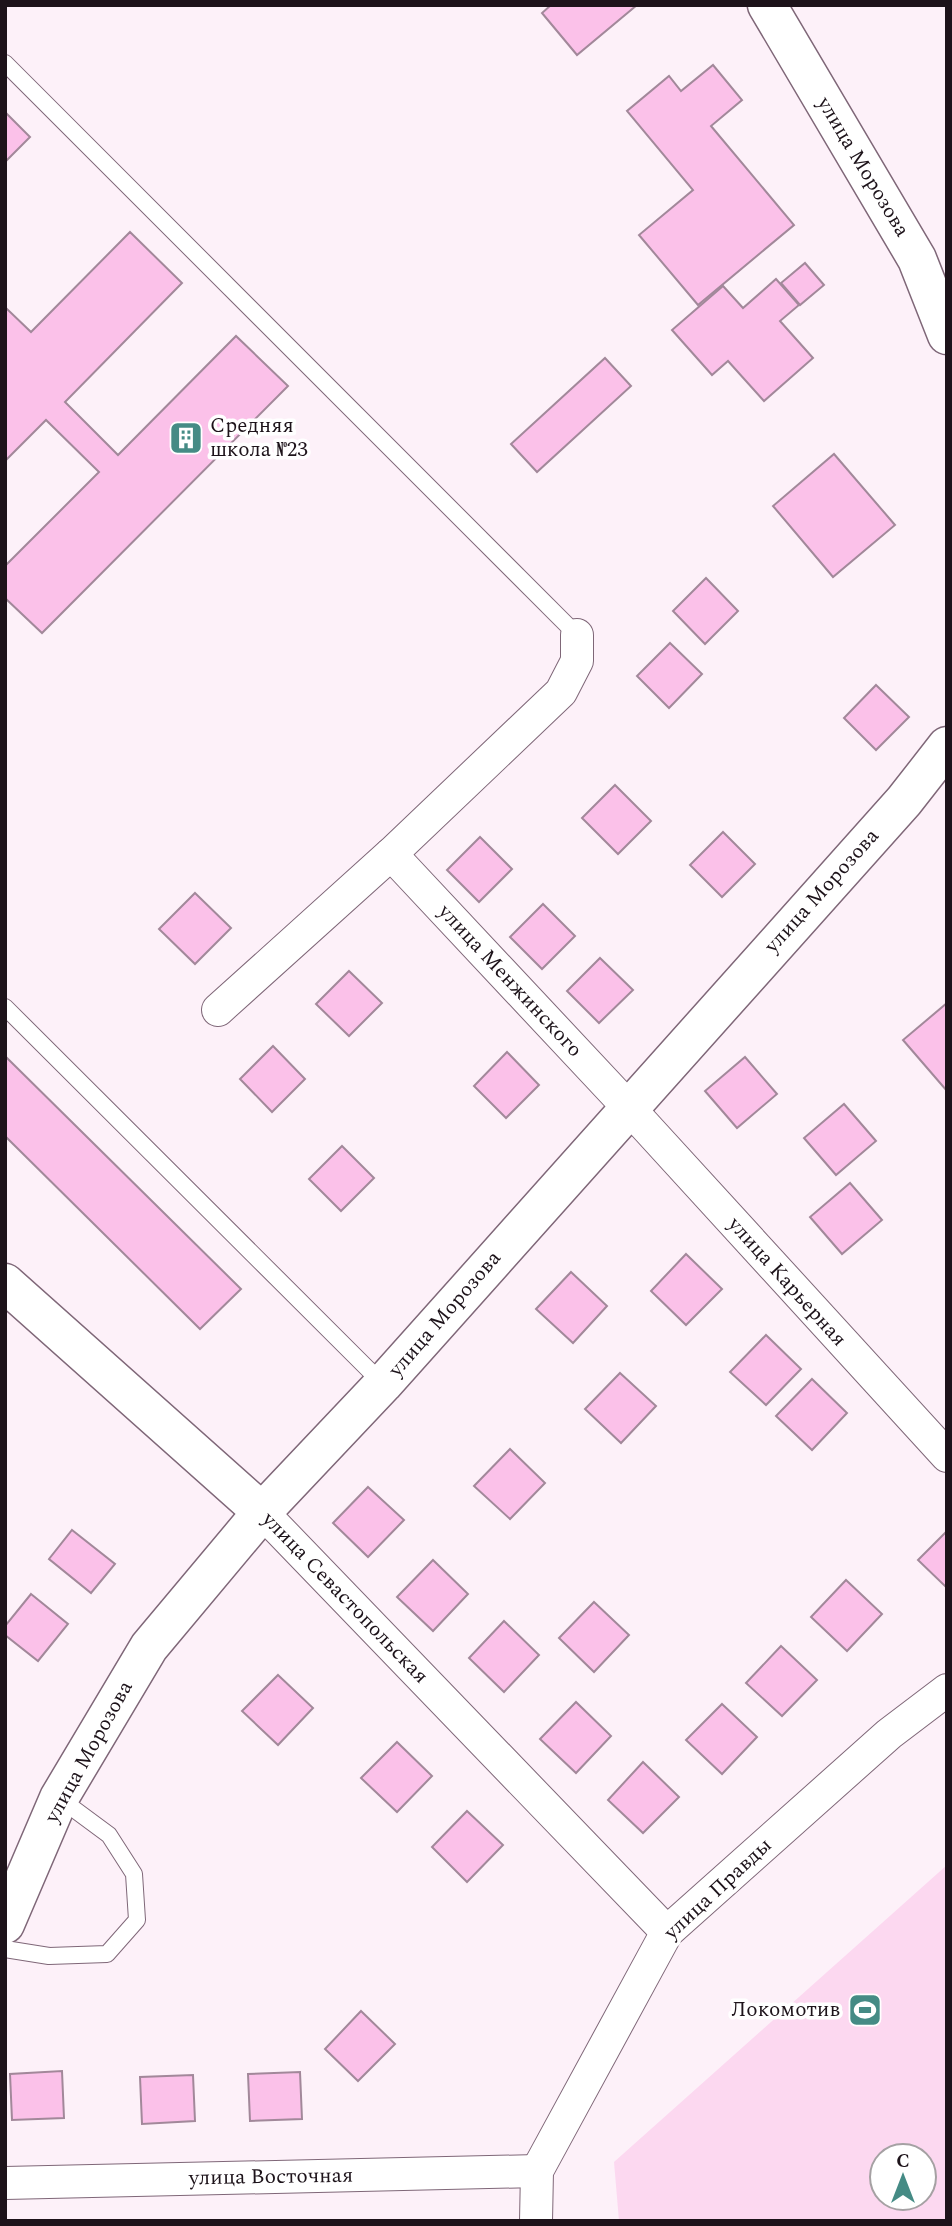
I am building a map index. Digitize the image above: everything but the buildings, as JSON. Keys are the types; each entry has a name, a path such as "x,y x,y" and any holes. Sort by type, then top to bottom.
{"main road":[{"name":"улица Морозова","path":"767,5 917,259 947,335"},
{"name":"улица Морозова","path":"5,1924 59,1798 149,1647 262,1512 383,1384 904,801 947,746"},
{"name":"улица Севастопольская","path":"5,1283 262,1512"}],"street":[{"path":"218,1010 391,855 561,692 577,661 576,635"},
{"name":"улица Менжинского","path":"391,855 628,1107"},
{"name":"улица Карьерная","path":"628,1107 947,1456"},
{"name":"улица Севастопольская","path":"262,1512 667,1932"},
{"name":"улица Правды","path":"536,2221 537,2172 667,1932 889,1734 947,1690"},
{"name":"улица Восточная","path":"5,2183 537,2172"}],"lane":[{"path":"5,63 576,635"},
{"path":"5,1007 383,1384"},
{"path":"5,1949 49,1956 107,1954 137,1920 134,1874 109,1835 59,1798"}],"shaded area":[{"name":"Локомотив","path":"947,1865 947,2221 619,2221 614,2162"}],"place":[{"name":"Средняя школа №23","path":"186,438"},
{"name":"Локомотив","path":"865,2010"}]}
